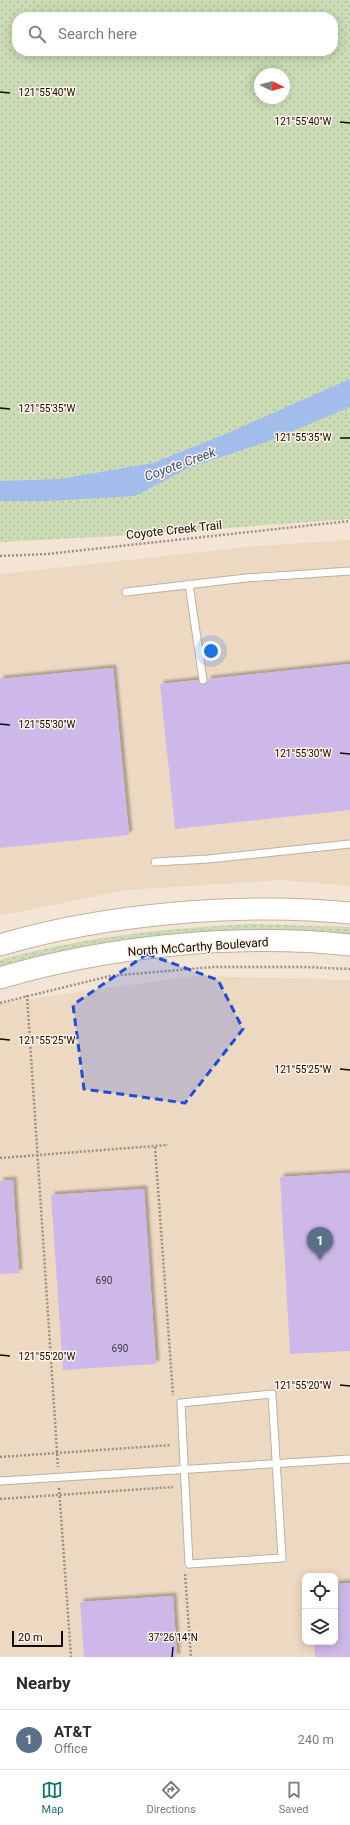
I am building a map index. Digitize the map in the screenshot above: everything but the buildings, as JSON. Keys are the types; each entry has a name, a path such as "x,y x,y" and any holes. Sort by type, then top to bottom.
{"main road":[{"path":"0,945 75,928 162,915 276,910 350,913"},
{"name":"North McCarthy Boulevard","path":"0,978 81,959 144,949 276,941 350,945"}],"lane":[{"path":"126,592 246,578 350,571"},
{"path":"189,584 203,680"},
{"path":"155,862 208,859 350,844"},
{"path":"272,1394 282,1558 189,1564 186,1470 181,1403 272,1394"},
{"path":"0,1481 350,1459"}],"path":[{"name":"Coyote Creek Trail","path":"0,556 47,554 350,521"},
{"path":"0,1003 27,995 110,976 213,967 304,966 350,969"},
{"path":"27,995 59,1495 71,1657"},
{"path":"0,1158 168,1145"},
{"path":"0,1457 176,1445"},
{"path":"0,1499 179,1487"}],"highlighted area":[{"path":"147,954 218,980 243,1029 185,1103 84,1089 73,1005"}],"shaded area":[{"path":"350,540 350,886 282,880 125,890 0,916 0,574 257,546"},
{"path":"194,976 350,980 350,1657 0,1657 0,1003"}],"green space":[{"path":"0,0 350,0 350,519 118,536 0,542"},
{"path":"252,924 350,927 350,939 320,937 0,972 0,960 62,945 157,931"}],"water":[{"name":"Coyote Creek","path":"350,379 350,407 269,441 188,468 135,496 47,501 0,501 0,481 60,479 153,463 228,433"}],"place":[{"name":"AT&T","path":"320,1260"}]}
